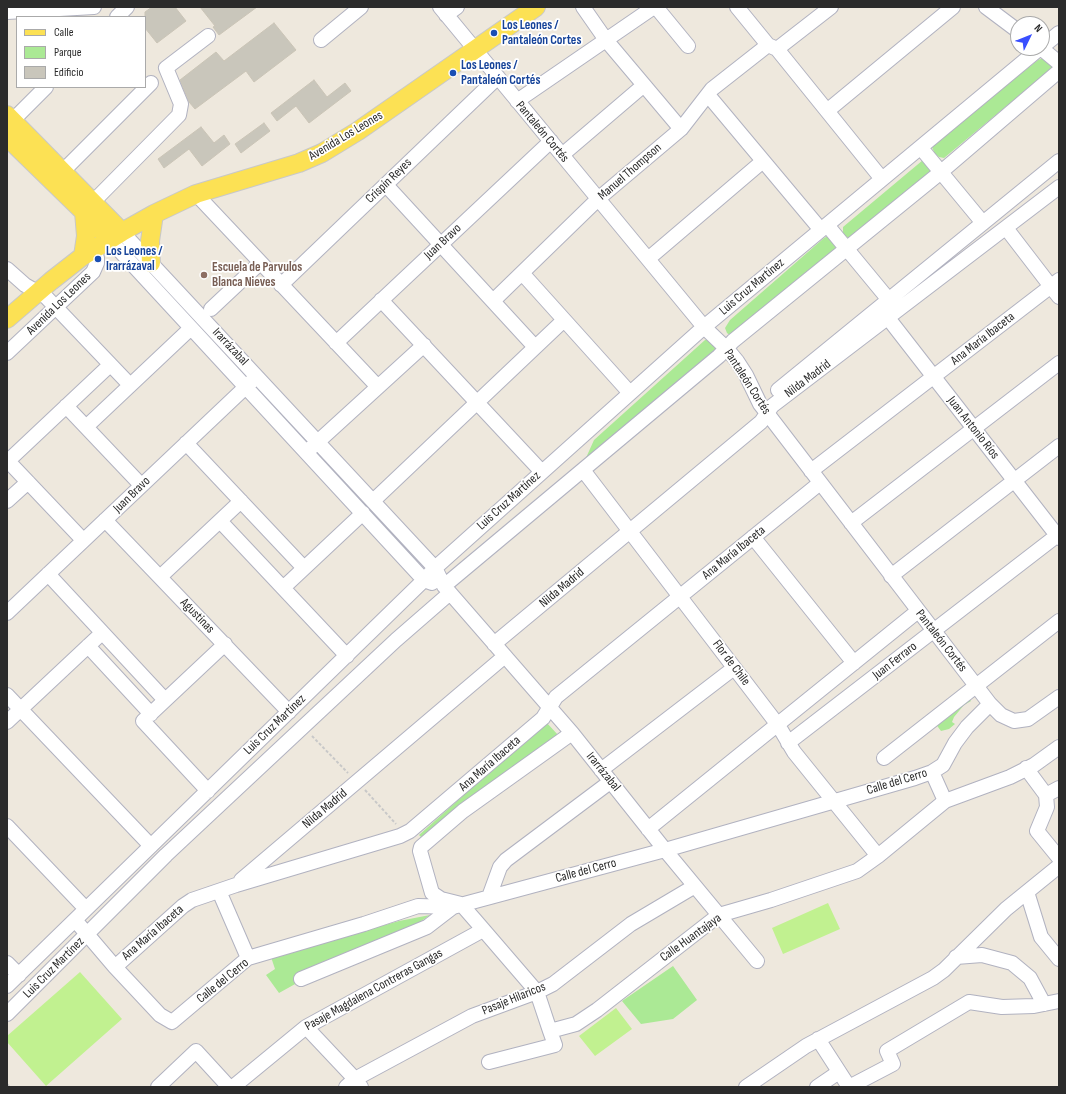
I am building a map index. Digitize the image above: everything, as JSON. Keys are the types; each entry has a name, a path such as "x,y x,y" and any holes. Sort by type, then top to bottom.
{"main road":[{"name":"Avenida Los Leones","path":"7,319 38,292 91,258 116,235 154,214 196,194 299,163 322,152 358,131 536,7"},
{"name":"Irarrázabal","path":"9,124 116,235"},
{"name":"Irarrázabal","path":"9,124 62,172 88,207"},
{"path":"88,207 86,236 91,258"},
{"path":"152,263 150,241 154,214"}],"street":[{"path":"7,12 94,7"},
{"path":"118,16 127,7"},
{"path":"321,40 361,7"},
{"path":"583,7 606,40 681,129"},
{"path":"517,101 655,7 688,46"},
{"path":"737,7 827,111 882,179"},
{"name":"Manuel Thompson","path":"493,301 598,199 681,129 717,85 831,7"},
{"path":"827,111 953,7"},
{"path":"986,7 1010,25"},
{"name":"Pantaleón Cortés","path":"448,10 475,49 550,141 704,327 727,348 746,375 764,409 933,632 990,704 1001,715 1014,721 1028,719 1059,697"},
{"name":"Luis Cruz Martínez","path":"1050,40 1059,33"},
{"path":"88,207 179,115 181,104 166,68 208,36"},
{"name":"Luis Cruz Martínez","path":"7,986 435,568 704,327 1031,56"},
{"path":"1050,56 1059,63"},
{"name":"Luis Cruz Martínez","path":"7,1014 166,855 396,640 447,590 583,470 719,356 733,342 941,172 1059,71"},
{"name":"Crispín Reyes","path":"281,285 498,77"},
{"path":"62,172 151,83"},
{"path":"562,155 644,85"},
{"path":"9,124 45,88"},
{"path":"708,95 763,161 824,227 847,248 888,300"},
{"name":"Juan Bravo","path":"336,343 550,141"},
{"path":"921,148 983,223"},
{"path":"648,259 763,161"},
{"name":"Nilda Madrid","path":"494,644 760,422 764,409 888,300 1059,161"},
{"path":"386,185 535,347"},
{"name":"Nilda Madrid","path":"764,409 772,406 1059,187"},
{"path":"196,194 378,388"},
{"path":"1006,228 1056,288"},
{"name":"Irarrázabal","path":"116,235 152,263 435,568 447,590 572,733 665,850 757,961"},
{"name":"Irarrázabal","path":"116,235 191,328 424,580"},
{"name":"Avenida Los Leones","path":"7,353 89,276 91,258"},
{"path":"211,309 260,262"},
{"path":"7,269 25,285 46,297 130,385"},
{"path":"522,273 630,393"},
{"name":"Ana María Ibaceta","path":"811,471 934,377 1056,288"},
{"path":"382,300 542,472"},
{"name":"Juan Antonio Ríos","path":"888,318 1058,536"},
{"path":"373,501 564,320"},
{"path":"86,427 191,328"},
{"path":"306,453 424,345"},
{"path":"851,523 1059,363"},
{"path":"83,540 7,461 110,365"},
{"name":"Juan Bravo","path":"7,613 257,376"},
{"path":"66,406 141,485"},
{"path":"186,443 304,568"},
{"path":"891,576 1059,446"},
{"name":"Flor de Chile","path":"583,470 778,725 788,743 878,856"},
{"path":"7,501 28,482"},
{"name":"Ana María Ibaceta","path":"115,967 183,906 192,900 236,885 410,832 543,718 556,698 820,483"},
{"path":"160,577 241,501"},
{"path":"283,588 363,513"},
{"name":"Agustinas","path":"105,520 289,712"},
{"path":"220,521 346,656"},
{"name":"Juan Ferraro","path":"788,743 1058,536"},
{"path":"753,537 854,663"},
{"path":"48,574 165,700"},
{"path":"424,580 447,590"},
{"name":"Juan Ferraro","path":"648,829 918,611"},
{"path":"884,758 1059,621"},
{"path":"7,722 102,632"},
{"path":"147,717 224,644"},
{"path":"88,646 208,790"},
{"name":"Nilda Madrid","path":"236,885 505,656"},
{"path":"601,770 734,668"},
{"path":"7,695 151,846"},
{"name":"Calle del Cerro","path":"115,967 160,1015 172,1022 248,958 364,924 418,906 457,906 665,850 932,772 943,765 955,743 967,727 990,704"},
{"path":"489,1062 554,1045 550,1031 537,992 483,930 457,906 441,900 432,893 420,852 421,846 463,811 572,733"},
{"name":"Calle Huantajaya","path":"550,1031 576,1024 597,1010 719,915 770,900 857,871 878,856 945,801 1010,777 1059,748"},
{"path":"1026,768 1046,795 1047,807 1037,831 1059,858"},
{"path":"932,772 945,801"},
{"path":"488,897 500,866 506,860 610,782"},
{"path":"1046,795 1059,788"},
{"path":"7,826 86,909"},
{"path":"746,1087 806,1046 933,978 1006,909 1059,866"},
{"name":"Pasaje Hilaricos","path":"354,1084 472,1016 537,992 553,984 631,924 695,886"},
{"path":"219,891 248,958"},
{"path":"1027,892 1041,937 1059,959"},
{"path":"301,979 427,927 457,906"},
{"path":"75,920 115,967"},
{"name":"Pasaje Magdalena Contreras Gangas","path":"233,1087 306,1027 483,930"},
{"path":"956,957 982,955 1012,963 1030,978 1044,1004"},
{"path":"7,963 19,975"},
{"path":"818,1040 849,1087 893,1064 887,1051 969,1002 1002,1007 1034,1006 1059,1001"},
{"path":"306,1027 354,1084"},
{"path":"158,1087 196,1052 230,1087"},
{"path":"817,1087 839,1072"}],"path":[{"path":"7,1084 10,1087"}],"green space":[{"path":"1043,58 1054,64 1051,69 944,158 935,154 931,145 1038,60"},
{"path":"923,160 934,169 849,238 843,235 843,227"},
{"path":"828,236 836,244 835,250 731,336 727,333 725,328 730,320"},
{"path":"710,339 715,341 717,350 585,460 594,440 705,340"},
{"path":"968,697 971,701 964,705 954,717 952,722 955,724 949,729 941,731 935,723"},
{"path":"547,723 558,735 422,838 419,835 512,752"},
{"path":"828,903 840,929 783,954 772,928"},
{"path":"430,915 417,924 279,993 266,975 275,969 271,957 399,921"},
{"path":"673,966 697,1000 673,1019 641,1024 622,1001"},
{"path":"80,972 122,1019 46,1086 7,1042 7,1036"},
{"path":"616,1008 632,1029 595,1056 579,1036"}],"building":[{"path":"152,7 175,7 186,21 157,43 146,29 145,12"},
{"path":"200,7 257,7 219,35 213,27 215,26"},
{"path":"274,23 296,50 254,82 246,71 195,109 189,102 180,80 216,52 224,61"},
{"path":"314,80 327,97 345,83 351,91 309,123 296,106 277,121 271,113"},
{"path":"264,123 270,131 241,153 235,144"},
{"path":"201,127 214,143 224,135 230,144 202,166 189,149 164,168 158,159"}],"place":[{"name":"Los Leones / Pantaleón Cortes","path":"494,33"},
{"name":"Los Leones / Pantaleón Cortés","path":"453,73"},
{"name":"Los Leones / Irarrázaval","path":"98,259"},
{"name":"Escuela de Parvulos Blanca Nieves","path":"204,275"}]}
